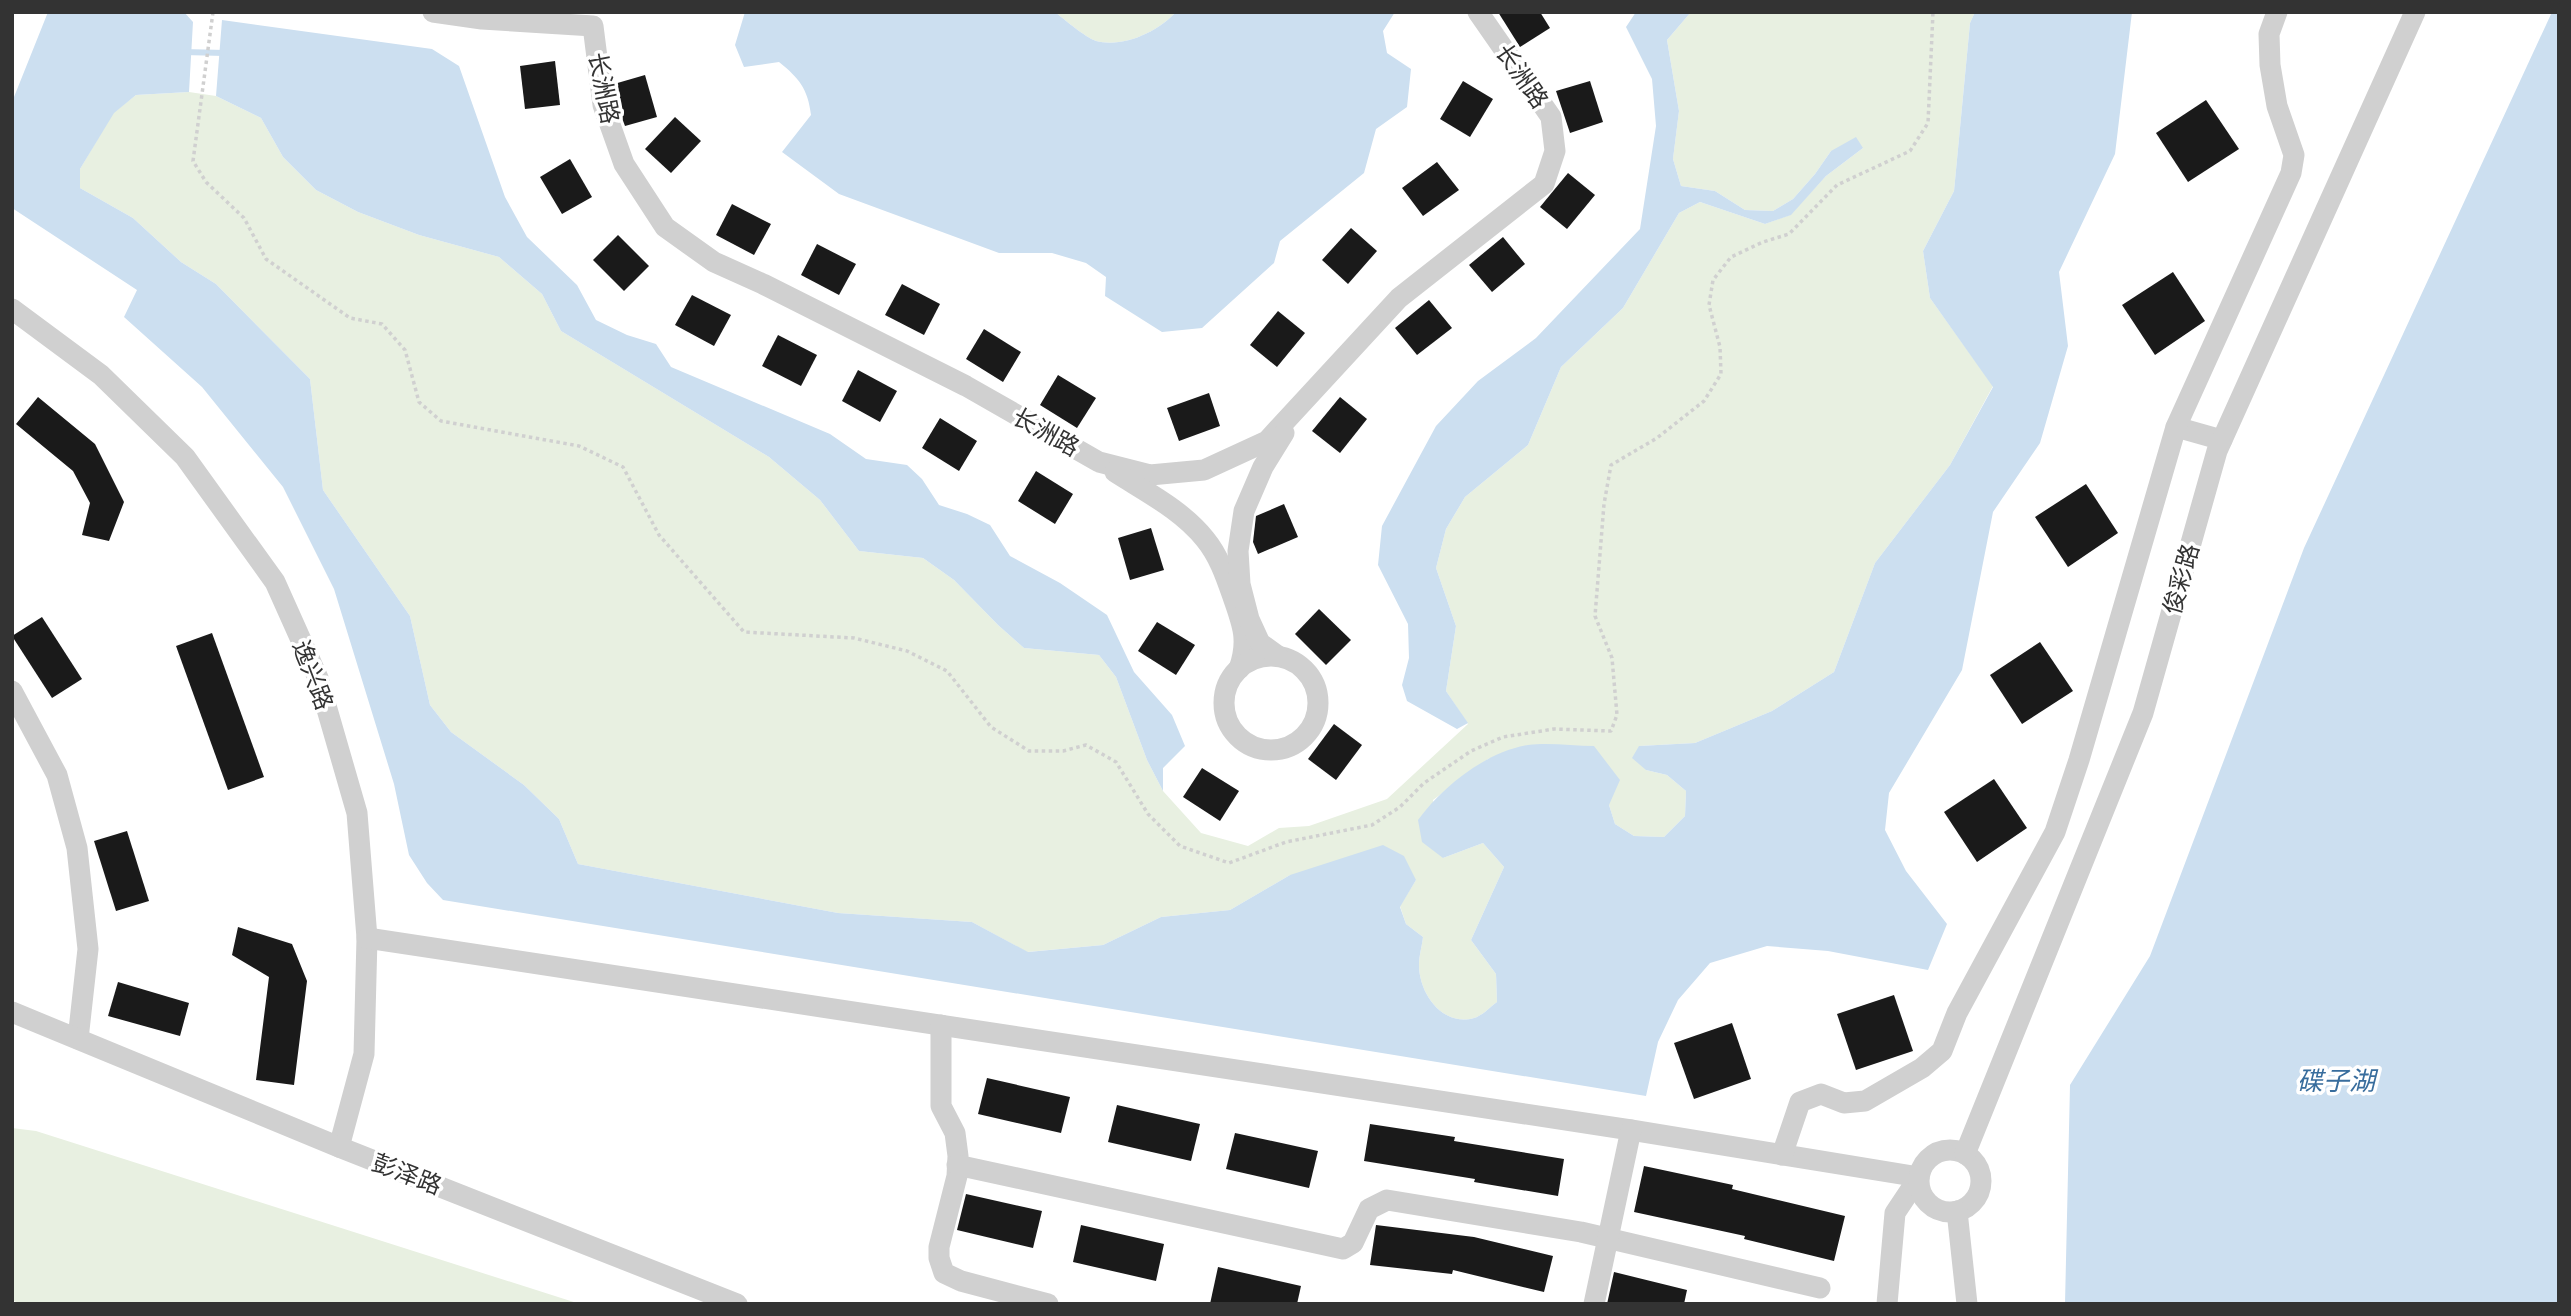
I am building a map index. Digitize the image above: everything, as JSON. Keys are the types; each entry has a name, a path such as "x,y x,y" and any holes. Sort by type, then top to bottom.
{"street":[{"name":"长洲路","path":"433,12 482,19 596,19 603,105 624,164 665,227 715,262 966,386 1099,462 1150,475 1204,470 1267,441 1399,298 1544,184 1555,151 1551,117 1478,12"},
{"path":"1782,1155 1800,1102 1821,1094 1844,1103 1865,1101 1922,1068 1942,1051 1957,1013 2055,832 2079,760 2176,427 2291,173 2294,155 2277,106 2270,65 2269,34 2277,12"},
{"name":"俊彩路","path":"1965,1154 2143,713 2217,451 2415,12"},
{"name":"逸兴路","path":"12,309 101,375 184,457 275,582 318,678 357,813 367,938 364,1055 339,1147"},
{"path":"1278,656 1251,660 1239,669 1226,687 1223,703 1228,725 1238,738 1250,746 1271,751 1292,746 1310,731 1319,707 1314,683 1305,670 1260,643 1249,619 1240,584 1238,551 1244,511 1263,467 1305,400"},
{"path":"2176,427 2222,440"},
{"path":"1099,462 1185,517 1207,541 1222,567 1243,625 1245,651 1239,669"},
{"path":"12,691 57,775 77,848 88,949 78,1039"},
{"path":"367,938 1631,1130 1919,1177"},
{"name":"彭泽路","path":"12,1012 339,1147 737,1304"},
{"path":"941,1025 941,1106 955,1133 957,1166 957,1176 939,1247 944,1273 961,1281 1048,1304"},
{"path":"1594,1304 1631,1130"},
{"path":"1945,1150 1965,1154 1973,1160 1979,1169 1981,1180 1975,1200 1957,1211 1947,1212 1929,1204 1919,1187 1919,1177 1922,1167 1936,1153 1945,1150"},
{"path":"957,1166 1343,1249 1353,1243 1369,1209 1387,1200 1608,1239 1820,1288"},
{"path":"1887,1304 1895,1213 1919,1177"},
{"path":"1957,1211 1967,1304"}],"path":[{"path":"200,110 213,12"}],"green space":[{"path":"1055,12 1176,12 1160,26 1139,37 1106,43 1086,36"},
{"path":"1691,12 1975,12 1970,23 1954,191 1923,251 1930,298 1993,386 1950,465 1875,563 1834,672 1772,711 1695,743 1639,746 1646,770 1667,775 1686,791 1685,816 1664,837 1634,836 1615,824 1609,805 1528,745 1488,759 1433,800 1443,858 1483,843 1504,867 1471,940 1496,974 1497,1002 1477,1017 1463,1019 1452,1018 1443,1013 1428,997 1423,987 1419,965 1423,937 1406,924 1400,906 1416,880 1290,875 1230,910 1161,917 1103,945 1027,952 972,922 838,913 578,864 559,819 524,785 451,732 430,705 410,616 323,490 310,379 216,284 181,262 133,218 80,188 80,169 113,113 136,95 189,92 216,96 261,118 283,157 316,190 358,212 419,235 499,257 542,294 561,331 769,457 820,500 859,551 923,558 954,580 1024,648 1099,655 1116,677 1147,760 1163,791 1201,833 1248,846 1279,828 1309,826 1387,799 1468,724 1446,691 1456,626 1436,568 1446,529 1465,497 1528,445 1561,367 1623,308 1679,213 1700,202 1765,224 1790,215 1826,176 1863,148 1831,151 1793,199 1773,211 1745,210 1715,191 1681,186 1673,159 1679,111 1667,40"},
{"path":"12,1128 36,1131 580,1304 20,1304 12,1300"}],"water":[{"path":"48,12 184,12 193,22 189,92 136,95 114,113 80,169 80,188 133,218 181,262 216,284 310,379 323,490 410,616 430,705 451,732 524,785 559,819 578,864 838,913 972,922 1028,952 1103,945 1161,917 1230,910 1290,875 1383,845 1404,856 1416,880 1400,907 1406,924 1423,937 1419,965 1423,987 1428,997 1443,1013 1452,1018 1463,1019 1477,1017 1497,1002 1496,974 1471,940 1504,867 1483,843 1443,858 1422,842 1418,820 1453,783 1497,755 1536,744 1594,746 1620,780 1609,805 1615,824 1634,836 1664,837 1685,816 1686,791 1667,775 1646,770 1632,758 1639,746 1695,743 1772,711 1834,672 1875,563 1950,465 1993,387 1930,298 1923,251 1954,191 1970,23 1975,12 2132,12 2115,154 2059,272 2068,346 2040,443 1993,512 1962,670 1889,793 1885,830 1906,871 1947,924 1928,970 1828,951 1767,946 1710,963 1678,1000 1658,1042 1646,1096 443,900 427,883 409,855 394,784 334,589 283,487 202,387 124,317 137,290 12,208 12,102"},
{"path":"745,12 1055,12 1086,36 1106,43 1139,37 1160,26 1176,12 1395,12 1383,31 1387,53 1411,69 1407,107 1376,129 1364,173 1280,241 1274,263 1202,328 1162,332 1105,296 1106,277 1086,263 1052,253 999,253 839,194 782,152 811,115 808,98 797,79 779,62 744,67 735,45"},
{"path":"1636,12 1691,12 1667,40 1679,111 1673,159 1681,186 1715,191 1745,210 1773,211 1793,199 1831,151 1856,137 1863,148 1826,176 1791,215 1765,224 1700,202 1679,213 1623,308 1561,367 1528,445 1465,497 1446,529 1436,568 1456,626 1446,691 1468,723 1457,729 1407,701 1402,685 1409,658 1408,624 1378,565 1382,526 1436,426 1478,381 1536,338 1640,229 1656,126 1652,79 1626,27"},
{"name":"碟子湖","path":"2552,12 2559,12 2559,1304 2065,1304 2070,1085 2150,956 2304,548"},
{"path":"222,20 432,49 459,66 505,197 527,237 577,285 596,320 627,335 656,344 671,367 830,434 866,459 907,465 922,479 939,505 990,525 1010,556 1060,583 1107,615 1134,672 1172,715 1185,746 1163,768 1163,791 1147,760 1116,677 1099,655 1024,648 954,580 923,558 859,551 820,500 769,457 561,331 542,294 499,257 419,235 358,212 316,190 283,157 261,118 216,96"}],"building":[{"path":"1498,12 1540,12 1550,28 1520,47"},
{"path":"555,61 560,105 525,109 520,66"},
{"path":"645,75 657,117 625,126 616,102 614,84"},
{"path":"1463,81 1493,99 1470,137 1440,119"},
{"path":"1590,81 1603,122 1570,133 1556,91"},
{"path":"2206,100 2239,149 2188,182 2156,133"},
{"path":"675,117 701,141 671,173 645,149"},
{"path":"570,159 592,197 562,214 540,177"},
{"path":"1437,162 1459,190 1423,216 1402,188"},
{"path":"1568,173 1595,195 1567,229 1540,207"},
{"path":"732,204 771,224 754,255 716,235"},
{"path":"1351,228 1377,251 1348,284 1322,260"},
{"path":"618,235 649,266 624,291 593,260"},
{"path":"1503,237 1525,264 1492,292 1469,265"},
{"path":"817,244 856,264 839,295 801,275"},
{"path":"2173,272 2205,321 2155,355 2122,305"},
{"path":"902,284 940,304 924,335 885,315"},
{"path":"692,295 731,315 714,346 675,325"},
{"path":"1429,300 1452,328 1417,355 1395,328"},
{"path":"1278,311 1305,333 1277,367 1250,345"},
{"path":"984,329 1021,352 1003,382 966,359"},
{"path":"778,335 817,355 801,386 762,366"},
{"path":"858,370 897,391 880,422 842,401"},
{"path":"1058,375 1096,398 1077,428 1040,405"},
{"path":"1209,393 1220,426 1179,441 1167,408"},
{"path":"38,397 95,444 124,502 109,541 82,535 90,503 73,471 16,424"},
{"path":"1340,397 1367,419 1340,453 1312,431"},
{"path":"940,418 977,441 959,471 922,448"},
{"path":"1036,471 1073,494 1055,524 1018,501"},
{"path":"2086,484 2118,533 2068,567 2035,517"},
{"path":"1284,504 1298,537 1258,554 1253,542 1256,516"},
{"path":"1151,528 1164,570 1130,580 1118,538"},
{"path":"1319,609 1351,640 1326,665 1295,634"},
{"path":"42,617 82,679 52,698 12,636"},
{"path":"1157,622 1195,645 1176,675 1138,651"},
{"path":"212,633 264,777 228,790 176,646"},
{"path":"2040,642 2073,691 2022,724 1990,675"},
{"path":"1334,724 1362,745 1336,780 1308,759"},
{"path":"1202,768 1239,791 1220,821 1183,797"},
{"path":"1994,779 2027,828 1977,862 1944,812"},
{"path":"127,831 149,901 116,911 94,841"},
{"path":"238,927 292,944 307,981 294,1085 256,1080 269,977 232,955"},
{"path":"118,982 189,1003 180,1036 108,1016"},
{"path":"1894,995 1913,1051 1856,1070 1837,1014"},
{"path":"1732,1023 1751,1079 1694,1099 1674,1043"},
{"path":"987,1078 1070,1097 1061,1133 978,1114"},
{"path":"1117,1105 1200,1124 1191,1161 1108,1142"},
{"path":"1370,1124 1455,1137 1454,1141 1564,1159 1558,1196 1364,1161"},
{"path":"1235,1133 1318,1151 1309,1188 1226,1169"},
{"path":"1644,1166 1733,1185 1732,1189 1845,1216 1834,1261 1744,1239 1745,1236 1634,1212"},
{"path":"966,1194 1042,1211 1033,1248 957,1230"},
{"path":"1081,1225 1164,1244 1156,1281 1073,1262"},
{"path":"1376,1225 1474,1237 1553,1256 1544,1292 1453,1270 1452,1274 1370,1265"},
{"path":"1218,1267 1301,1286 1297,1304 1210,1304"},
{"path":"1614,1272 1687,1290 1684,1304 1607,1304"}],"waterway":[{"path":"183,52 225,53"}]}
